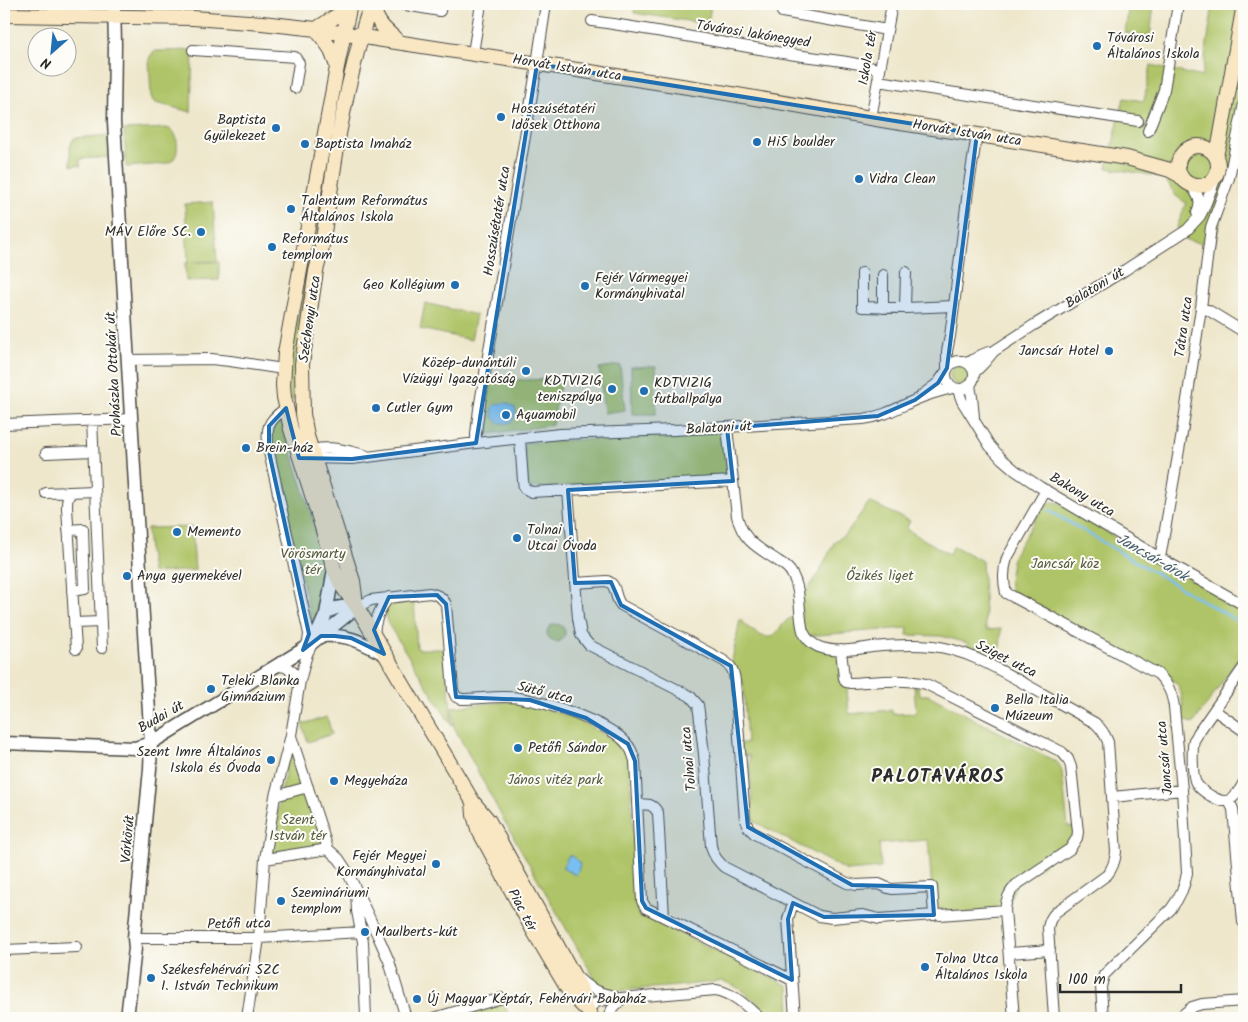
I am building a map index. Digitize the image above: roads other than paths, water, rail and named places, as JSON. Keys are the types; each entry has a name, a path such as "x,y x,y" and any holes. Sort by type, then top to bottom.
{"main road":[{"name":"Széchenyi utca","path":"308,456 303,414 302,364 316,271 322,252 339,134 361,36 372,4"},
{"path":"372,4 378,22 399,42"},
{"path":"1216,155 1244,4"},
{"name":"Széchenyi utca","path":"308,456 286,408 283,385 285,353 337,66 350,6"},
{"path":"337,66 330,48 316,28 350,6"},
{"name":"Horvát István utca","path":"4,15 114,10 316,28 1126,158 1170,170 1185,180"},
{"path":"1199,145 1211,135 1228,98"},
{"path":"1199,145 1206,147 1216,155 1219,164 1218,172 1213,180 1199,186 1185,180 1178,169 1178,163 1180,157 1189,147 1199,145"},
{"name":"Horvát István utca","path":"1126,158 1167,159 1184,152"},
{"path":"308,456 320,520 334,569 341,586 357,608"},
{"path":"308,456 352,581 357,608"},
{"name":"Piac tér","path":"357,608 473,802 489,822 572,971 580,987 589,1014"},
{"name":"Piac tér","path":"473,802 478,829 533,930 570,993 589,1014"}],"street":[{"path":"400,4 440,11 441,4"},
{"path":"473,53 480,4"},
{"name":"Hosszúsétatér utca","path":"476,443 479,409 546,4"},
{"name":"Iskola tér","path":"872,118 892,4"},
{"path":"1148,132 1164,90 1178,4"},
{"name":"Prohászka Ottokár út","path":"114,10 114,122 151,743"},
{"name":"Tóvárosi lakónegyed","path":"782,12 888,30"},
{"name":"Tóvárosi lakónegyed","path":"592,21 866,65 880,70"},
{"path":"193,50 294,57 299,63 295,88"},
{"path":"878,81 1138,121"},
{"name":"Tátra utca","path":"1160,558 1182,433 1210,235 1229,178 1244,103"},
{"path":"946,371 953,362 962,362 972,367 974,373 973,382 962,390 956,389 947,382 946,371 946,351 950,336 968,190 977,134"},
{"name":"Balatoni út","path":"974,373 994,351 1134,265 1182,233 1200,216 1218,172"},
{"path":"1185,180 1196,193 1200,202 1194,223"},
{"path":"905,308 906,272"},
{"path":"862,273 862,308 954,306"},
{"path":"883,275 883,308"},
{"path":"1200,308 1208,310 1244,332"},
{"path":"950,336 962,362"},
{"name":"Balatoni út","path":"962,362 994,351"},
{"path":"128,360 211,359 284,369"},
{"name":"Balatoni út","path":"308,456 352,459 560,434 727,428 870,418 894,411 915,400 938,383 946,371"},
{"name":"Bakony utca","path":"970,386 974,420"},
{"name":"Balatoni út","path":"915,400 945,390 956,389"},
{"name":"Bakony utca","path":"956,389 990,446 1002,459 1044,495 1244,605"},
{"path":"286,408 273,417 269,426 267,438 268,452 309,634 308,642 312,643"},
{"path":"4,424 131,419"},
{"path":"92,420 102,648"},
{"name":"Sziget utca","path":"727,428 737,516 740,526 748,539 786,566 792,573 805,636 821,648 841,650 902,645 936,646 971,656 1101,728 1108,742 1113,796 1115,861 1107,875 1051,917 1048,928 1054,1018"},
{"path":"520,439 524,488 531,492 632,486 734,486"},
{"path":"46,453 93,451"},
{"name":"Tolnai utca","path":"568,490 581,636 589,645 690,696 698,705 713,854 724,867 793,904 815,915 824,917 863,915 879,919 1005,910"},
{"path":"46,493 94,491"},
{"path":"72,492 67,501 76,648"},
{"name":"Jancsár utca","path":"1044,495 1007,558 1004,568 1004,587 1006,593 1158,674 1169,688 1174,707 1182,790 1187,873 1185,885 1178,900 1171,909 1104,975 1101,987 1103,1018"},
{"path":"68,530 83,529 85,589 72,591"},
{"path":"247,1018 259,938 265,859 275,796 291,735 300,681 307,654 322,626 326,614 334,569"},
{"path":"575,582 607,580 611,582 614,585 616,600 621,605 730,666 734,672 735,681 745,820 748,827 755,834 847,883 856,885 879,884 892,889 932,887 937,915"},
{"name":"Sütő utca","path":"357,608 371,600 389,597 430,593 437,595 446,604 453,690 457,698 512,697 530,700 560,708 586,718 621,737 633,752 635,761 642,900 646,908 792,980"},
{"path":"374,637 380,609 389,597"},
{"path":"326,614 338,607 357,608"},
{"name":"Budai út","path":"4,742 136,748 151,743 312,643 357,608"},
{"path":"74,623 101,622"},
{"path":"312,643 335,636 351,638 384,654"},
{"path":"841,650 846,682 909,681 926,684 1062,752 1068,759 1071,767 1078,832 1077,838 1070,849 1016,885 1010,891 1007,898 1005,910 1014,1018"},
{"path":"276,666 290,669 300,681"},
{"path":"1243,786 1229,801 1214,798 1202,790 1196,784 1194,777 1193,748 1194,740 1244,667"},
{"path":"1214,710 1244,731"},
{"path":"291,735 328,849 347,870 389,961 406,1018"},
{"name":"Várkörút","path":"127,1018 135,948 134,938 151,743"},
{"path":"275,796 308,787"},
{"path":"1113,796 1182,790"},
{"path":"1229,801 1232,809 1243,922"},
{"path":"637,805 648,804 655,808 658,813 664,917"},
{"path":"265,859 328,849"},
{"path":"356,890 357,911 364,951 366,1018"},
{"path":"793,904 788,919 795,1018"},
{"name":"Petőfi utca","path":"134,938 259,938 361,932"},
{"name":"Várkörút","path":"120,1018 129,946 134,938"},
{"path":"4,950 77,947"},
{"path":"1009,954 1050,950"},
{"path":"572,971 583,983 591,988 622,998"},
{"path":"589,1014 597,1002 716,990 736,999 760,1018"},
{"path":"434,1018 502,998"},
{"path":"608,1018 612,1009 622,998"},
{"path":"1179,1018 1192,1007 1202,1004 1244,1001"}],"water":[{"path":"507,403 515,408 515,417 509,423 499,423 493,415 493,407 497,404"},
{"path":"569,855 579,863 580,866 576,875 562,868"}],"waterway":[{"name":"Jancsár-árok","path":"1048,510 1244,625"}],"place":[{"name":"Tóvárosi Általános Iskola","path":"1097,46"},
{"name":"Hosszúsétatéri Idősek Otthona","path":"501,117"},
{"name":"Baptista Gyülekezet","path":"276,128"},
{"name":"Hi5 boulder","path":"757,142"},
{"name":"Baptista Imaház","path":"305,144"},
{"name":"Vidra Clean","path":"859,179"},
{"name":"Talentum Református Általános Iskola","path":"291,209"},
{"name":"MÁV Előre SC.","path":"201,232"},
{"name":"Református templom","path":"272,247"},
{"name":"Geo Kollégium","path":"455,285"},
{"name":"Fejér Vármegyei Kormányhivatal","path":"585,286"},
{"name":"Jancsár Hotel","path":"1109,351"},
{"name":"Közép-dunántúli Vízügyi Igazgatóság","path":"526,371"},
{"name":"KDTVIZIG teniszpálya","path":"612,389"},
{"name":"KDTVIZIG futballpálya","path":"644,391"},
{"name":"Cutler Gym","path":"376,408"},
{"name":"Aquamobil","path":"506,415"},
{"name":"Brein-ház","path":"246,448"},
{"name":"Memento","path":"177,532"},
{"name":"Tolnai Utcai Óvoda","path":"517,538"},
{"name":"Anya gyermekével","path":"127,576"},
{"name":"Teleki Blanka Gimnázium","path":"211,689"},
{"name":"Bella Italia Múzeum","path":"995,708"},
{"name":"Petőfi Sándor","path":"518,748"},
{"name":"Szent Imre Általános Iskola és Óvoda","path":"271,760"},
{"name":"Megyeháza","path":"334,781"},
{"name":"Fejér Megyei Kormányhivatal","path":"436,864"},
{"name":"Szemináriumi templom","path":"281,901"},
{"name":"Maulberts-kút","path":"365,932"},
{"name":"Tolna Utca Általános Iskola","path":"925,967"},
{"name":"Székesfehérvári SZC I. István Technikum","path":"151,978"},
{"name":"Új Magyar Képtár, Fehérvári Babaház","path":"417,999"}],"district":[{"name":"PALOTAVÁROS","path":"938,777"}],"park label":[{"name":"Vörösmarty tér","path":"313,562"},
{"name":"Jancsár köz","path":"1065,564"},
{"name":"Őzikés liget","path":"880,576"},
{"name":"János vitéz park","path":"555,780"},
{"name":"Szent István tér","path":"298,828"}]}
